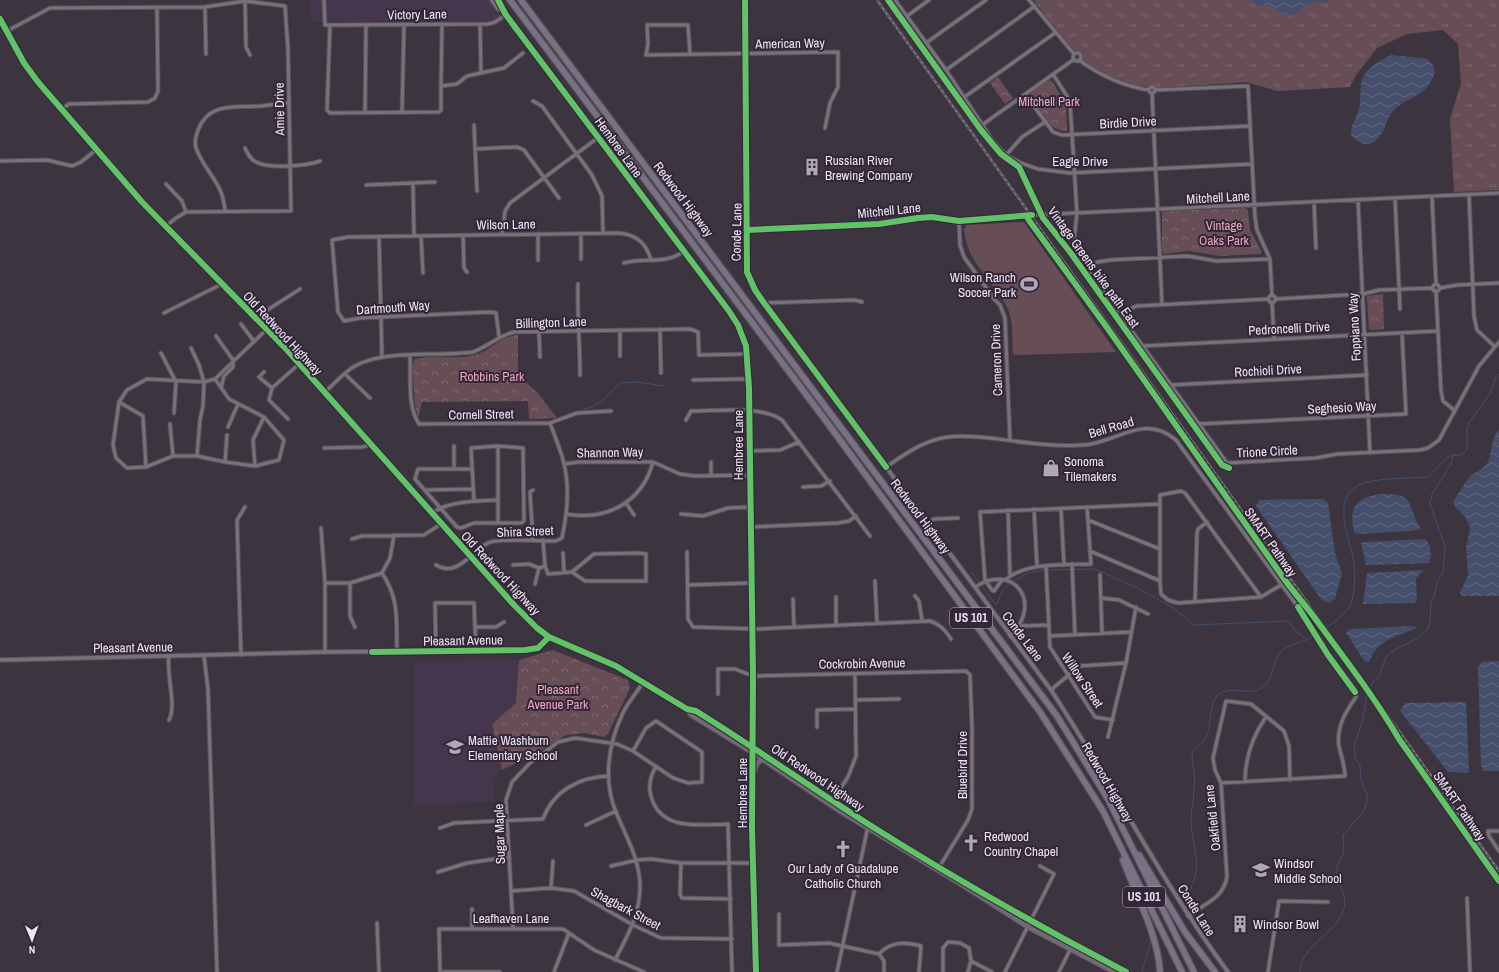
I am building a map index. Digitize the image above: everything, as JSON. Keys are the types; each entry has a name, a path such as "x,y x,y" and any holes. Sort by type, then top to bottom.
{"highway":[{"name":"Redwood Highway","path":"510,0 826,421 1040,712 1082,775 1107,821 1182,972"},
{"name":"Redwood Highway","path":"521,0 1057,716 1116,815 1194,972"},
{"path":"1116,815 1183,930 1215,972"},
{"path":"1107,821 1154,940 1160,972"}],"main road":[{"name":"Old Redwood Highway","path":"0,19 28,68 96,150 165,227 267,329 526,618 549,637 601,658 644,682 687,709 696,711 833,800 868,827"},
{"name":"Old Redwood Highway","path":"687,709 691,715 753,753 829,805 1031,922 1126,972"},
{"path":"753,774 757,764 762,759"},
{"name":"Old Redwood Highway","path":"938,869 1028,927 1114,972"}],"street":[{"name":"Victory Lane","path":"324,0 325,25 480,24 493,23 506,15"},
{"name":"Hembree Lane","path":"492,0 498,9 503,11"},
{"name":"Hembree Lane","path":"498,0 503,11 599,137 738,325 747,354 750,451 749,475 753,676 753,863 756,972"},
{"name":"Conde Lane","path":"745,0 748,230 746,263 747,272 755,290 927,523 976,586 1010,636 1051,690 1086,743 1188,916 1228,972"},
{"name":"Eagle Drive","path":"895,0 946,70 963,98 993,141 1006,155 1038,169 1056,172 1252,164"},
{"path":"907,16 930,0"},
{"path":"926,43 986,0"},
{"path":"1029,0 1074,54 1080,55 1079,60"},
{"path":"7,31 50,8 205,7 245,1 246,47 250,54"},
{"name":"Amie Drive","path":"225,211 291,211 291,165 285,6 245,1"},
{"path":"946,70 1034,6"},
{"path":"62,109 69,104 148,102 155,98 158,91 157,7"},
{"path":"205,7 206,54"},
{"path":"365,113 366,24"},
{"path":"402,113 404,24"},
{"path":"330,25 328,112 402,113 439,112 441,110 442,24"},
{"path":"480,24 481,72"},
{"name":"American Way","path":"690,54 688,25 648,25 648,44 646,55 838,52 838,87 830,104 825,128"},
{"path":"963,98 1055,32"},
{"path":"441,86 457,84 467,76 504,68 523,53"},
{"path":"1073,60 1074,54"},
{"path":"982,125 1073,60 1079,60 1098,74 1116,82 1153,92 1248,86 1254,205 1257,230 1270,259 1272,296 1269,299 1137,306 1118,313"},
{"name":"Trione Circle","path":"1053,74 1070,101 1077,214 1074,240 1076,252 1118,313 1227,462 1316,458 1337,454 1420,450 1428,448 1439,440 1479,366 1494,346 1499,342"},
{"path":"1153,92 1162,304"},
{"name":"Birdie Drive","path":"1025,94 1053,132 1062,135 1250,126"},
{"path":"533,101 542,106 592,175 602,196 603,233"},
{"path":"165,227 186,212 225,211 221,189 195,147 195,139 200,127 207,117 218,108 289,103"},
{"path":"1006,155 1022,137 1045,122"},
{"path":"474,125 477,191"},
{"path":"502,234 505,211 510,203 599,137"},
{"path":"475,149 517,147 524,150 559,198"},
{"path":"245,148 249,158 258,163 310,165 320,161"},
{"path":"0,161 47,160 72,166 81,162 96,150"},
{"path":"366,185 435,182"},
{"path":"166,184 182,201 186,212"},
{"path":"413,184 414,236"},
{"name":"Mitchell Lane","path":"748,230 879,224 901,219 932,217 959,221 1499,193"},
{"path":"1469,195 1474,316 1477,330 1494,346"},
{"path":"1432,196 1436,284 1433,288"},
{"path":"1395,198 1400,309"},
{"name":"Foppiano Way","path":"1358,200 1370,453"},
{"path":"1314,202 1316,248"},
{"name":"Cameron Drive","path":"959,221 960,245 964,257 1000,305 1005,318 1010,440"},
{"path":"580,233 581,259"},
{"name":"Wilson Lane","path":"348,237 580,233 628,234 636,237 645,245 651,260"},
{"path":"538,234 538,260"},
{"path":"463,235 464,268 467,272"},
{"path":"379,236 382,357"},
{"path":"421,236 423,273"},
{"name":"Dartmouth Way","path":"348,237 332,240 338,312 344,321 381,317 489,312 496,313 499,336"},
{"path":"624,263 632,261 671,259 683,252"},
{"path":"1086,268 1098,262 1110,260 1188,256 1216,261 1270,259"},
{"path":"1436,292 1440,288 1499,283"},
{"path":"164,313 222,284"},
{"path":"578,284 577,327 579,331 580,375"},
{"path":"1436,284 1440,288"},
{"path":"1272,302 1276,299 1363,294 1379,290 1433,288"},
{"path":"1433,288 1436,292 1443,401 1454,410"},
{"path":"255,318 300,289"},
{"path":"1272,296 1276,299"},
{"path":"1269,299 1272,302 1274,339"},
{"path":"764,303 855,300 862,302"},
{"path":"241,324 253,340"},
{"path":"215,378 229,399 264,417 284,440 279,460 255,466 197,456 173,456 146,467 127,468 116,458 113,445 119,402 127,390 147,379 176,382 204,382 215,378 253,340 267,329"},
{"path":"660,329 661,374"},
{"name":"Billington Lane","path":"324,392 358,364 382,357 473,352 482,349 499,336 514,332 690,329 698,332 699,355 747,354"},
{"path":"620,330 620,356"},
{"name":"Pedroncelli Drive","path":"1142,346 1438,331"},
{"path":"540,332 540,357"},
{"name":"Seghesio Way","path":"1198,424 1406,414 1402,333"},
{"path":"216,336 233,360 233,367 224,376 221,388"},
{"path":"191,348 199,364 204,382 203,406 200,420 197,456"},
{"path":"161,354 176,382 174,413"},
{"name":"Cornell Street","path":"410,356 412,402 415,418 419,424 550,423 577,413 611,411"},
{"path":"288,419 269,400 272,388 299,364"},
{"path":"264,372 259,377 272,388"},
{"path":"345,374 370,398"},
{"name":"Rochioli Drive","path":"1170,385 1367,375"},
{"path":"693,380 748,379"},
{"path":"119,402 143,416 146,467"},
{"path":"228,427 238,404"},
{"path":"686,420 691,412 749,411 767,412 775,415 782,420 830,481 870,536"},
{"path":"255,466 253,440 264,417"},
{"name":"Shira Street","path":"436,565 442,569 454,568 489,542 533,540 556,541 562,538 566,514 567,481 564,464 550,423"},
{"path":"170,424 173,456"},
{"name":"Bell Road","path":"886,467 914,448 940,438 961,436 1078,445 1139,429 1152,429 1166,433 1181,445 1355,692 1356,697 1346,710 1340,727 1338,743 1345,776 1290,780"},
{"path":"225,462 227,435"},
{"path":"750,451 780,450 799,442"},
{"path":"324,448 363,447 370,444"},
{"path":"454,446 454,468"},
{"path":"471,469 418,469 415,479 419,485 426,490 454,525 461,528 474,523 518,523 524,521 523,448 498,446 470,448 474,501"},
{"path":"498,446 498,522"},
{"name":"Shannon Way","path":"564,464 579,462 653,462 680,474 711,476 749,475"},
{"path":"566,514 585,516 602,514 626,503 634,495 649,472 653,462"},
{"path":"711,462 711,476"},
{"path":"803,488 821,486 830,481"},
{"path":"426,490 473,489"},
{"path":"533,490 530,492 530,501 533,540"},
{"path":"1260,598 1185,493 1181,492 1160,495 1160,581 1161,594 1168,600 1178,603 1260,598 1281,585"},
{"path":"431,513 439,508 474,501 498,500"},
{"path":"626,503 634,515"},
{"path":"1088,507 1091,564 1038,566 1010,575 994,591 983,582 980,512 1008,510 1159,504"},
{"path":"241,655 237,520 244,507"},
{"path":"681,514 703,516 728,508 750,508"},
{"path":"1061,508 1064,565"},
{"path":"1034,509 1038,566"},
{"path":"1008,510 1010,575"},
{"path":"751,527 838,523 849,521 856,516"},
{"path":"927,523 934,519 958,518"},
{"path":"1088,520 1160,549"},
{"path":"1195,602 1196,533 1198,529 1207,522"},
{"path":"352,539 362,536 424,534 441,524"},
{"path":"321,528 325,583 325,652"},
{"path":"325,583 350,582 382,574 390,558 394,536"},
{"path":"543,540 545,566 548,574 572,572 585,581 646,580 646,554 594,554 572,572"},
{"path":"1090,551 1160,581"},
{"path":"687,552 688,619 693,627 752,629 922,620 936,622 944,629 951,639"},
{"path":"564,554 564,572"},
{"path":"514,565 529,564 539,568 545,566"},
{"path":"1072,565 1074,635"},
{"name":"Willow Street","path":"1046,566 1050,648 1095,717 1113,720"},
{"path":"535,584 539,568"},
{"path":"382,574 391,587 396,602 397,653"},
{"path":"1100,576 1102,633"},
{"path":"976,586 983,582 1005,580 1021,591 1024,599 1025,616 1020,626 1010,636"},
{"path":"875,581 877,623"},
{"path":"350,582 350,616 355,627"},
{"path":"688,585 751,583"},
{"path":"915,596 919,601 922,620"},
{"path":"836,597 836,625"},
{"path":"1101,598 1109,597 1136,607 1148,614"},
{"path":"793,599 794,627"},
{"path":"436,652 436,603 474,603 476,651"},
{"path":"1108,737 1126,663 1136,607"},
{"path":"476,627 496,627 504,622"},
{"path":"1020,626 1048,625"},
{"path":"1049,636 1132,632"},
{"name":"Pleasant Avenue","path":"0,660 325,652 397,653 533,649 544,644 549,637"},
{"path":"168,720 172,706 168,671 169,656"},
{"path":"204,656 208,689 217,972"},
{"path":"1051,690 1079,666 1126,663"},
{"path":"718,694 718,669 735,669 753,676"},
{"name":"Cockrobin Avenue","path":"753,676 966,672 970,674"},
{"path":"829,805 854,766 856,756 855,674"},
{"name":"Bluebird Drive","path":"938,869 968,820 972,809 972,727 970,674"},
{"path":"615,960 633,925 638,907 640,887 637,860 616,811 609,776 611,742 622,714 644,682"},
{"path":"855,700 899,699"},
{"name":"Oakfield Lane","path":"1188,916 1216,899 1226,885 1227,877 1221,783 1215,770 1213,758 1226,701 1251,704 1260,710 1266,717"},
{"path":"817,727 816,710 855,709"},
{"path":"1221,783 1245,782 1290,780 1287,738 1284,731 1266,717 1254,734 1245,773 1245,782"},
{"name":"Sugar Maple","path":"513,928 506,800 512,782 531,762 558,742 575,738 611,742 633,751 673,778 688,783 702,782 702,752 656,721 646,728 633,751"},
{"path":"656,766 650,780 649,790 652,803 660,814 669,820 683,824 728,824 732,972"},
{"path":"440,828 454,823 543,819 547,807 566,789 576,782 589,778 609,776"},
{"path":"586,825 616,811"},
{"path":"838,972 868,827"},
{"path":"1499,831 1488,831 1488,836 1499,851"},
{"path":"438,872 467,863 509,857"},
{"path":"611,866 637,860 651,859 681,864 753,863"},
{"path":"551,888 553,861"},
{"path":"681,864 680,894 682,898 731,899"},
{"path":"1005,972 1054,874 1040,866"},
{"name":"Shagbark Street","path":"511,891 551,888 574,892 633,925 661,938 732,939"},
{"path":"1467,898 1470,972"},
{"path":"1268,972 1279,901 1328,902"},
{"path":"472,909 472,928"},
{"path":"779,914 780,945 829,943 879,954 884,961 884,972"},
{"path":"378,923 379,972"},
{"name":"Leafhaven Lane","path":"442,972 439,929 472,928 555,928 569,933 594,950 644,972"},
{"path":"554,972 569,933"},
{"path":"943,972 943,948 948,942 960,943 969,948 971,961 968,972"},
{"path":"879,954 892,944 908,943 921,946 919,972"},
{"path":"1058,972 1073,944"},
{"path":"971,961 992,972"},
{"path":"442,972 500,972"}],"shaded area":[{"path":"310,0 491,0 501,13 500,17 491,21 311,22"},
{"name":"Mattie Washburn Elementary School","path":"519,660 516,703 492,724 502,770 492,779 495,802 414,805 414,661"}],"green space":[{"path":"1034,0 1499,0 1499,190 1454,192 1450,119 1461,83 1458,44 1443,30 1407,34 1377,48 1356,75 1350,87 1277,91 1247,82 1158,88 1128,84 1097,71 1087,64 1058,33"},
{"path":"998,77 1013,98 1005,104 990,83"},
{"name":"Mitchell Park","path":"1048,80 1052,81 1066,104 1067,131 1055,128 1045,120 1030,98 1031,93"},
{"name":"Vintage Oaks Park","path":"1245,208 1248,210 1250,230 1262,252 1260,254 1220,256 1189,251 1164,254 1162,251 1162,211"},
{"path":"1194,217 1204,217 1205,232 1195,232"},
{"name":"Wilson Ranch Soccer Park","path":"1024,222 1116,352 1013,355 1010,314 1002,298 970,252 966,242 964,229 967,225"},
{"path":"1383,294 1384,329 1369,330 1367,296"},
{"name":"Robbins Park","path":"518,335 518,375 538,393 557,418 529,419 528,401 422,402 418,419 415,404 412,365 415,359 470,356 483,352 502,340"},
{"path":"514,336 512,343 506,347 500,349 493,347 502,340"},
{"name":"Pleasant Avenue Park","path":"553,650 628,680 630,688 608,734 604,737 584,733 566,735 538,752 502,770 492,724 516,703 519,660"}],"water":[{"path":"1249,0 1331,0 1309,4 1298,13 1286,16 1271,5 1256,5"},
{"path":"1392,55 1427,59 1433,65 1435,73 1430,84 1425,89 1394,110 1380,137 1372,143 1363,144 1351,135 1352,127 1360,106 1362,79 1372,66"},
{"path":"1499,430 1499,596 1462,596 1460,593 1468,575 1466,549 1470,527 1464,515 1456,508 1453,502 1469,478 1484,467 1488,462 1494,437"},
{"path":"1380,494 1392,494 1405,498 1409,502 1421,529 1358,534 1354,532 1352,516 1356,505 1365,498"},
{"path":"1323,499 1328,503 1335,553 1342,573 1335,599 1329,603 1321,599 1256,506 1259,500"},
{"path":"1425,539 1429,544 1430,550 1429,563 1366,565 1361,543"},
{"path":"1424,570 1416,578 1417,599 1415,603 1363,604 1367,573"},
{"path":"1415,626 1417,628 1382,644 1367,663 1346,633 1350,629"},
{"path":"1499,661 1499,771 1483,771 1481,766 1478,667 1482,662"},
{"path":"1466,702 1469,773 1448,772 1400,711 1405,703"}],"waterway":[{"path":"1300,972 1302,962 1306,954 1339,920 1345,906 1337,870 1344,851 1343,835 1364,811 1367,802 1367,794 1361,781 1360,765 1355,758 1354,746 1362,723 1367,695 1372,683 1379,676 1386,657 1394,650 1418,638 1428,629 1431,601 1434,597 1437,581 1443,572 1445,547 1430,504 1432,494 1451,464 1453,455 1461,455 1467,450 1467,429 1470,421 1490,394 1495,379 1499,374"},
{"path":"583,409 599,403 620,383 636,382 665,386"},
{"path":"1317,634 1342,616 1352,601 1355,568 1345,527 1344,505 1347,496 1354,488 1370,481 1428,477 1448,457 1453,455"},
{"path":"971,572 996,605 1002,592 1008,585 1026,574 1043,570 1095,569 1137,588 1172,607 1194,625 1288,621 1297,632 1308,640"},
{"path":"1186,898 1192,886 1197,867 1191,820 1194,797 1192,752 1206,737 1211,709 1215,698 1223,692 1233,690 1253,691 1263,687 1267,684 1277,658 1282,650 1314,636"},
{"path":"1142,972 1151,940"}],"railway":[{"path":"877,0 1499,871"}],"cycle path":[{"path":"498,0 506,15 729,311 738,325 746,346 749,388 753,676 752,829 756,972"},
{"path":"745,0 747,272 755,290 764,303 886,467"},
{"name":"Vintage Greens bike path East","path":"888,0 981,130 1001,154 1019,167 1043,218 1070,252 1222,465 1229,468"},
{"path":"0,19 24,63 38,82 142,202 287,350 515,606 537,628 549,637 616,666 687,709 696,711 868,824 931,863 1060,937 1126,972"},
{"path":"748,230 879,224 932,217 959,221 1032,215"},
{"name":"SMART Pathway","path":"1028,216 1028,219 1108,329 1285,580 1360,679 1399,739 1499,881"},
{"path":"1298,607 1328,655 1355,692"},
{"path":"372,652 525,650 538,648 549,637"}],"place":[{"name":"Russian River Brewing Company","path":"812,167"},
{"name":"Wilson Ranch Soccer Park","path":"1029,284"},
{"name":"Sonoma Tilemakers","path":"1051,468"},
{"name":"Mattie Washburn Elementary School","path":"455,747"},
{"name":"Redwood Country Chapel","path":"971,843"},
{"name":"Our Lady of Guadalupe Catholic Church","path":"843,849"},
{"name":"Windsor Middle School","path":"1261,870"},
{"name":"Windsor Bowl","path":"1240,924"}]}
